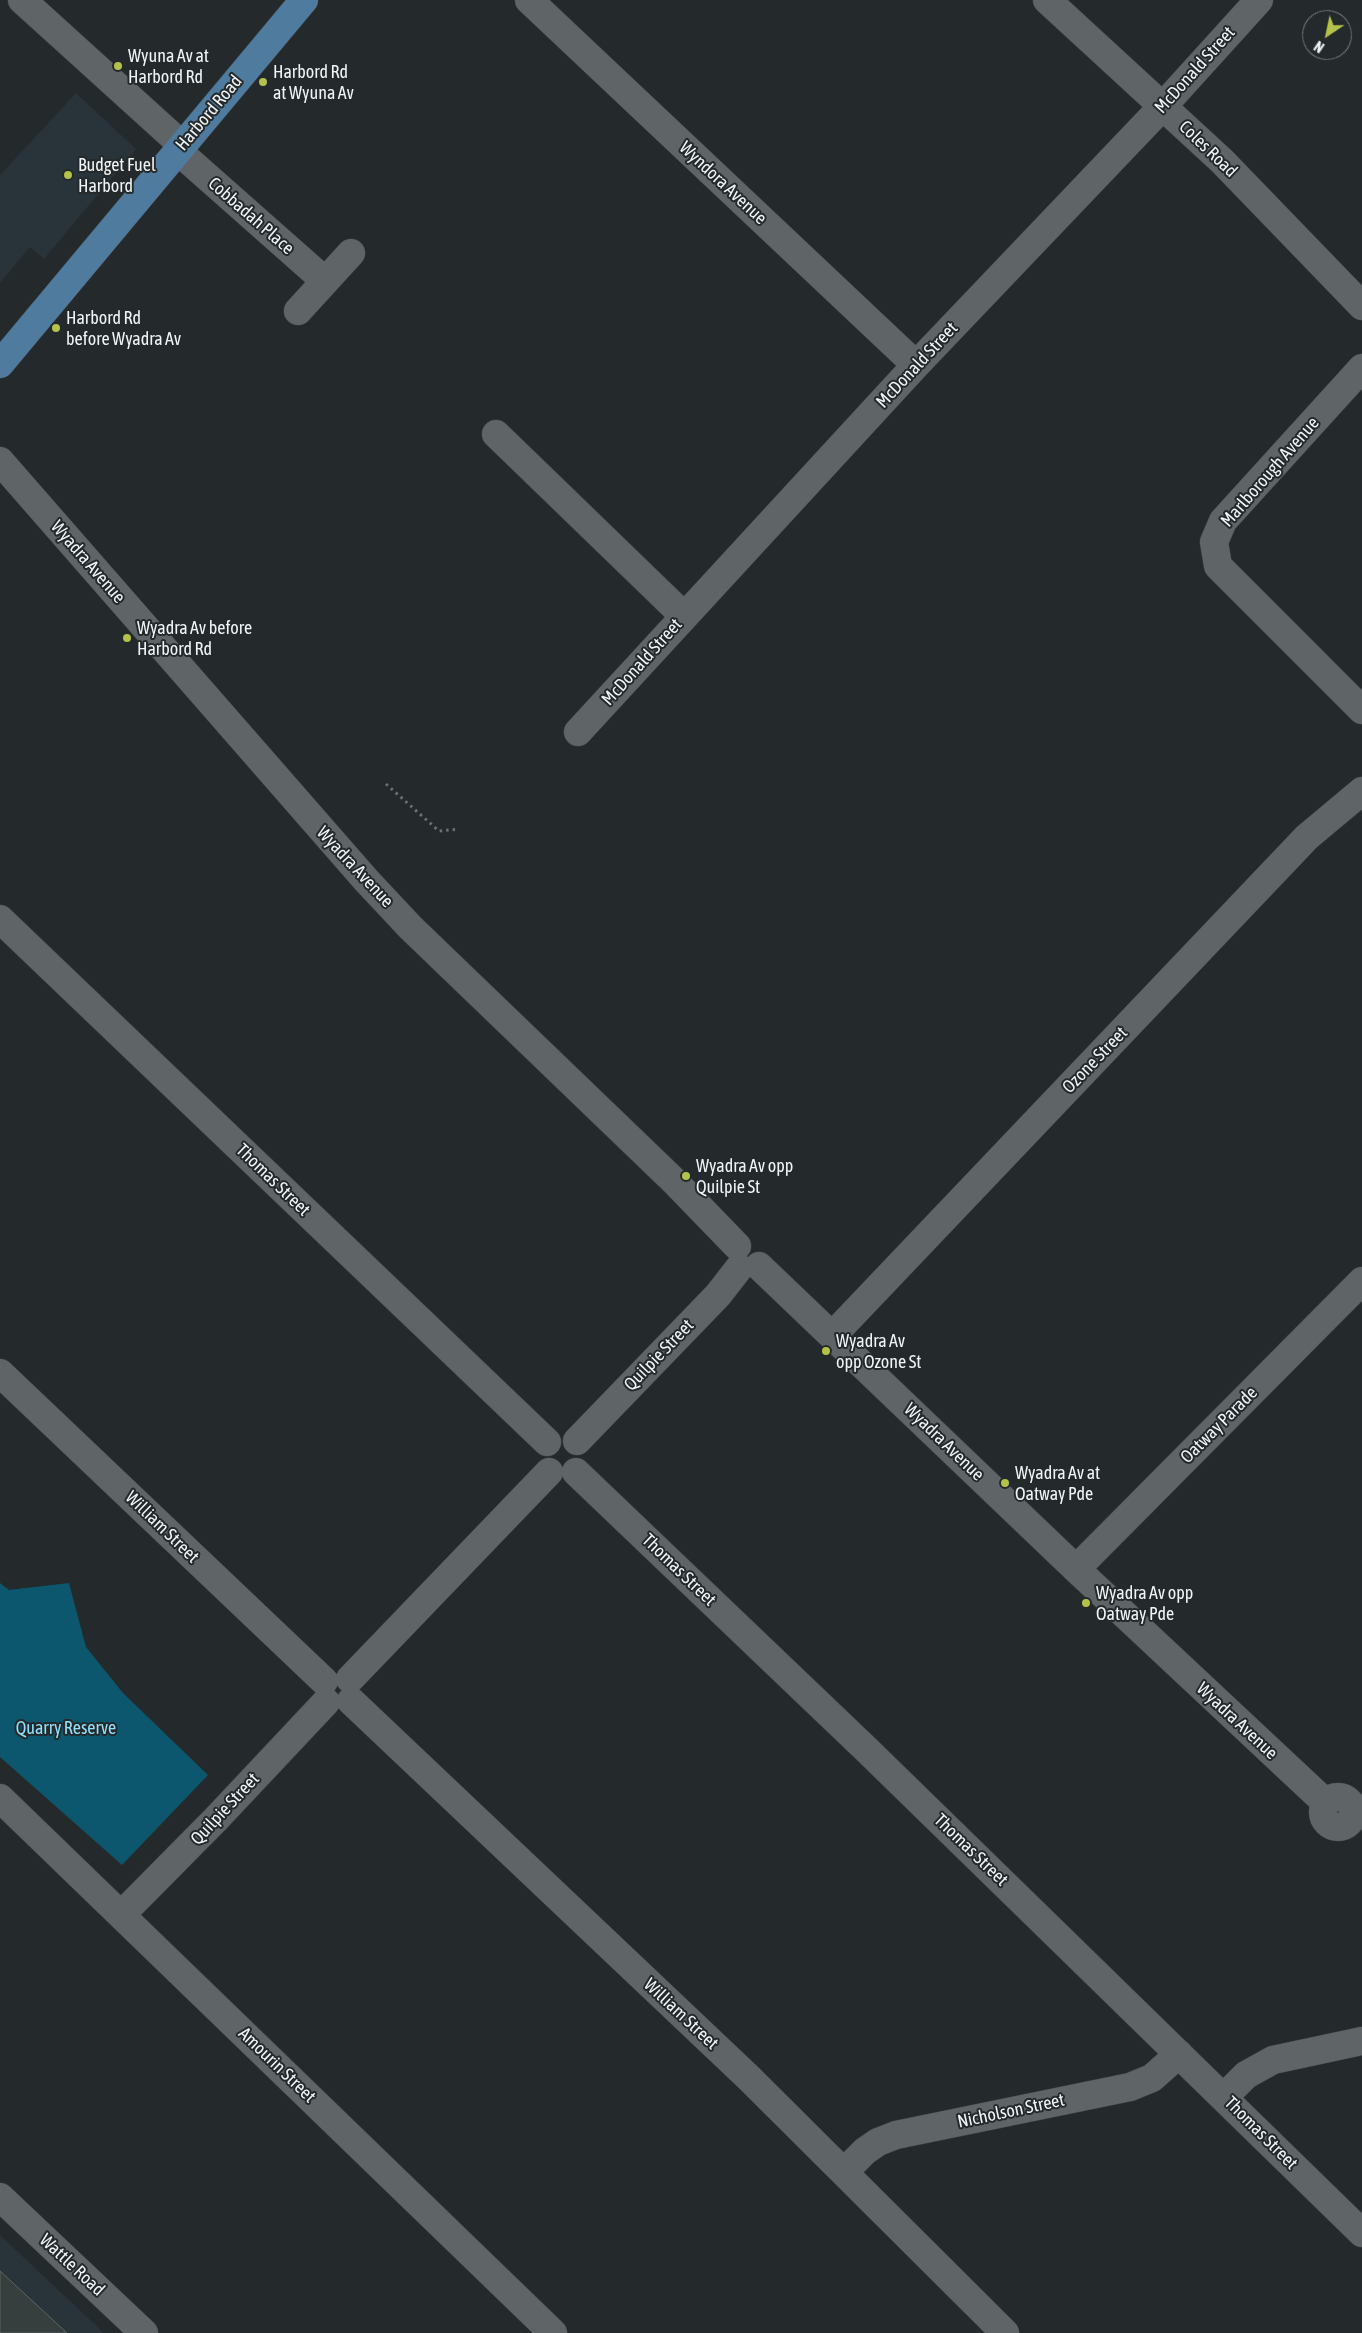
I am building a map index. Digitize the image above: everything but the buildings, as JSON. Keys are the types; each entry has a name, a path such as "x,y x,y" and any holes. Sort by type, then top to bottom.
{"main road":[{"name":"Harbord Road","path":"0,364 304,0"}],"street":[{"name":"Cobbadah Place","path":"22,0 325,281"},
{"name":"Wyndora Avenue","path":"529,0 916,366"},
{"name":"Coles Road","path":"1047,0 1222,161 1362,306"},
{"name":"McDonald Street","path":"578,732 916,366 1163,106 1260,0"},
{"path":"298,312 351,253"},
{"name":"Marlborough Avenue","path":"1362,368 1223,521 1214,542 1218,566 1362,710"},
{"path":"496,434 684,616"},
{"name":"Wyadra Avenue","path":"0,461 366,880 410,927 675,1182 745,1260 833,1335 1076,1569 1349,1810"},
{"name":"Ozone Street","path":"833,1335 1307,837 1362,791"},
{"name":"Thomas Street","path":"0,919 547,1442"},
{"name":"Quilpie Street","path":"576,1441 718,1295 745,1260"},
{"name":"Oatway Parade","path":"1076,1569 1362,1281"},
{"name":"William Street","path":"0,1373 749,2078 1005,2333"},
{"path":"564,1435 581,1446 583,1460 576,1472 559,1477 548,1472 544,1466 541,1454 547,1442 552,1437 564,1435"},
{"name":"Quilpie Street","path":"122,1914 216,1819 548,1472"},
{"name":"Thomas Street","path":"576,1472 868,1750 1362,2233"},
{"name":"Amourin Street","path":"0,1798 553,2333"},
{"path":"1224,2097 1246,2075 1273,2060 1362,2041"},
{"name":"Nicholson Street","path":"844,2172 865,2151 878,2142 896,2135 1130,2087 1152,2078 1179,2054"},
{"name":"Wattle Road","path":"0,2197 144,2333"}],"path":[{"path":"386,784 439,830 459,829"}],"shaded area":[{"path":"76,93 136,149 44,259 30,247 0,283 0,175"},
{"path":"0,2235 104,2333 0,2333"}],"green space":[{"name":"Quarry Reserve","path":"0,1583 9,1590 69,1583 86,1647 123,1693 208,1775 122,1865 0,1757"}],"place":[{"name":"Wyuna Av at Harbord Rd","path":"118,66"},
{"name":"Harbord Rd at Wyuna Av","path":"263,82"},
{"name":"Budget Fuel Harbord","path":"68,175"},
{"name":"Harbord Rd before Wyadra Av","path":"56,328"},
{"name":"Wyadra Av before Harbord Rd","path":"127,638"},
{"name":"Wyadra Av opp Quilpie St","path":"686,1176"},
{"name":"Wyadra Av opp Ozone St","path":"826,1351"},
{"name":"Wyadra Av at Oatway Pde","path":"1005,1483"},
{"name":"Wyadra Av opp Oatway Pde","path":"1086,1603"}]}
